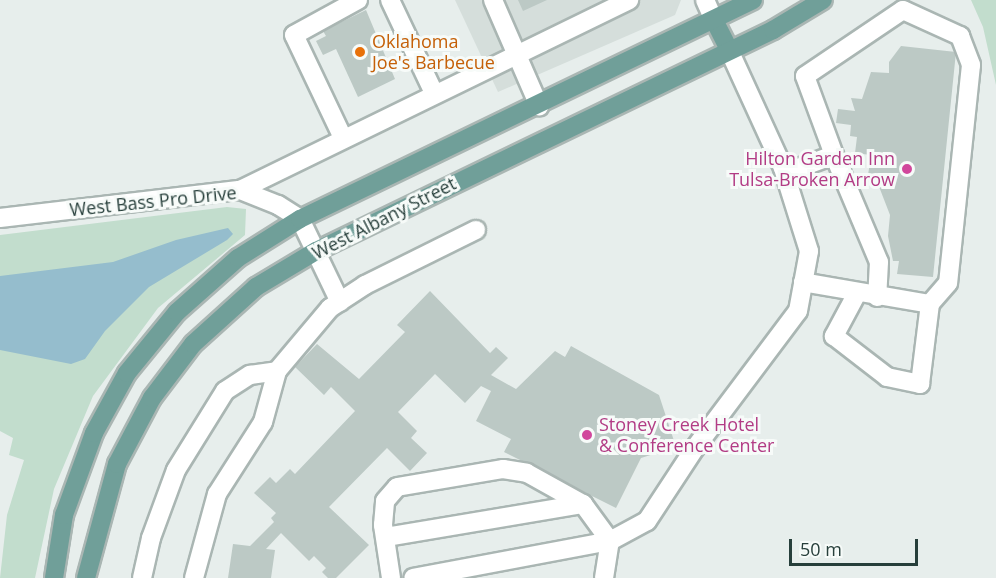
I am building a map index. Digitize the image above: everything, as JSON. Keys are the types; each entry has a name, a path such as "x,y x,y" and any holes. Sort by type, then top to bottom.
{"main road":[{"name":"West Albany Street","path":"54,578 64,515 94,433 127,373 177,312 238,258 300,219 539,106 753,0"},
{"name":"West Albany Street","path":"86,578 117,464 152,398 193,344 256,287 316,251 729,50 823,0"},
{"path":"714,20 729,50"}],"street":[{"path":"343,138 294,35 358,0"},
{"path":"390,0 434,93"},
{"path":"493,0 539,106"},
{"path":"240,190 516,52 629,0"},
{"path":"705,0 714,20"},
{"path":"856,295 834,336 887,377 920,384 930,304 948,283 971,65 960,36 903,10 806,76 834,155 879,262 877,297"},
{"path":"413,578 610,541 647,521 695,448 798,311 809,251 785,173 729,50"},
{"path":"785,173 834,155"},
{"name":"West Bass Pro Drive","path":"0,218 240,190 278,204 300,219"},
{"path":"300,219 340,302"},
{"path":"194,578 217,494 263,422 277,371 340,302 476,230"},
{"path":"803,282 856,295 930,304"},
{"path":"142,578 151,538 176,470 225,391 250,375 277,371"},
{"path":"391,578 385,501 397,487 491,471 527,473 583,504 610,541 604,578"},
{"path":"386,537 583,504"}],"shaded area":[{"path":"455,0 681,0 675,15 498,92"}],"green space":[{"path":"971,0 996,0 996,85 983,27"},
{"path":"227,207 246,209 245,235 158,308 93,396 54,489 35,578 0,578 7,515 24,460 9,455 13,438 0,431 0,235"}],"water":[{"path":"228,228 233,234 227,240 149,287 105,331 85,359 71,364 0,350 0,276 113,262 176,240"}],"building":[{"path":"518,0 547,0 523,11"},
{"name":"Oklahoma Joe's Barbecue","path":"366,10 395,79 358,97 336,49 323,55 316,41 326,36 323,31"},
{"name":"Hilton Garden Inn Tulsa-Broken Arrow","path":"901,46 956,52 933,277 897,274 899,261 893,261 888,236 890,215 878,184 867,182 871,155 855,153 857,137 850,136 851,125 836,123 838,109 855,111 851,98 862,99 871,72 889,73 889,62"},
{"name":"Stoney Creek Hotel & Conference Center","path":"430,291 490,353 496,347 508,358 491,375 516,389 555,351 565,357 571,346 659,395 676,447 641,458 616,508 504,452 511,439 476,421 491,391 481,386 465,403 435,374 398,412 417,431 411,438 427,453 410,471 387,448 329,507 369,545 336,578 328,578 322,572 326,568 314,556 309,561 281,533 266,549 275,550 271,578 228,578 233,544 250,546 274,522 271,518 276,513 254,493 270,477 276,483 290,469 295,474 355,411 331,387 324,395 295,367 317,344 359,379 405,332 397,325"}],"place":[{"name":"Oklahoma Joe's Barbecue","path":"360,52"},
{"name":"Hilton Garden Inn Tulsa-Broken Arrow","path":"907,169"},
{"name":"Stoney Creek Hotel & Conference Center","path":"587,435"}]}
